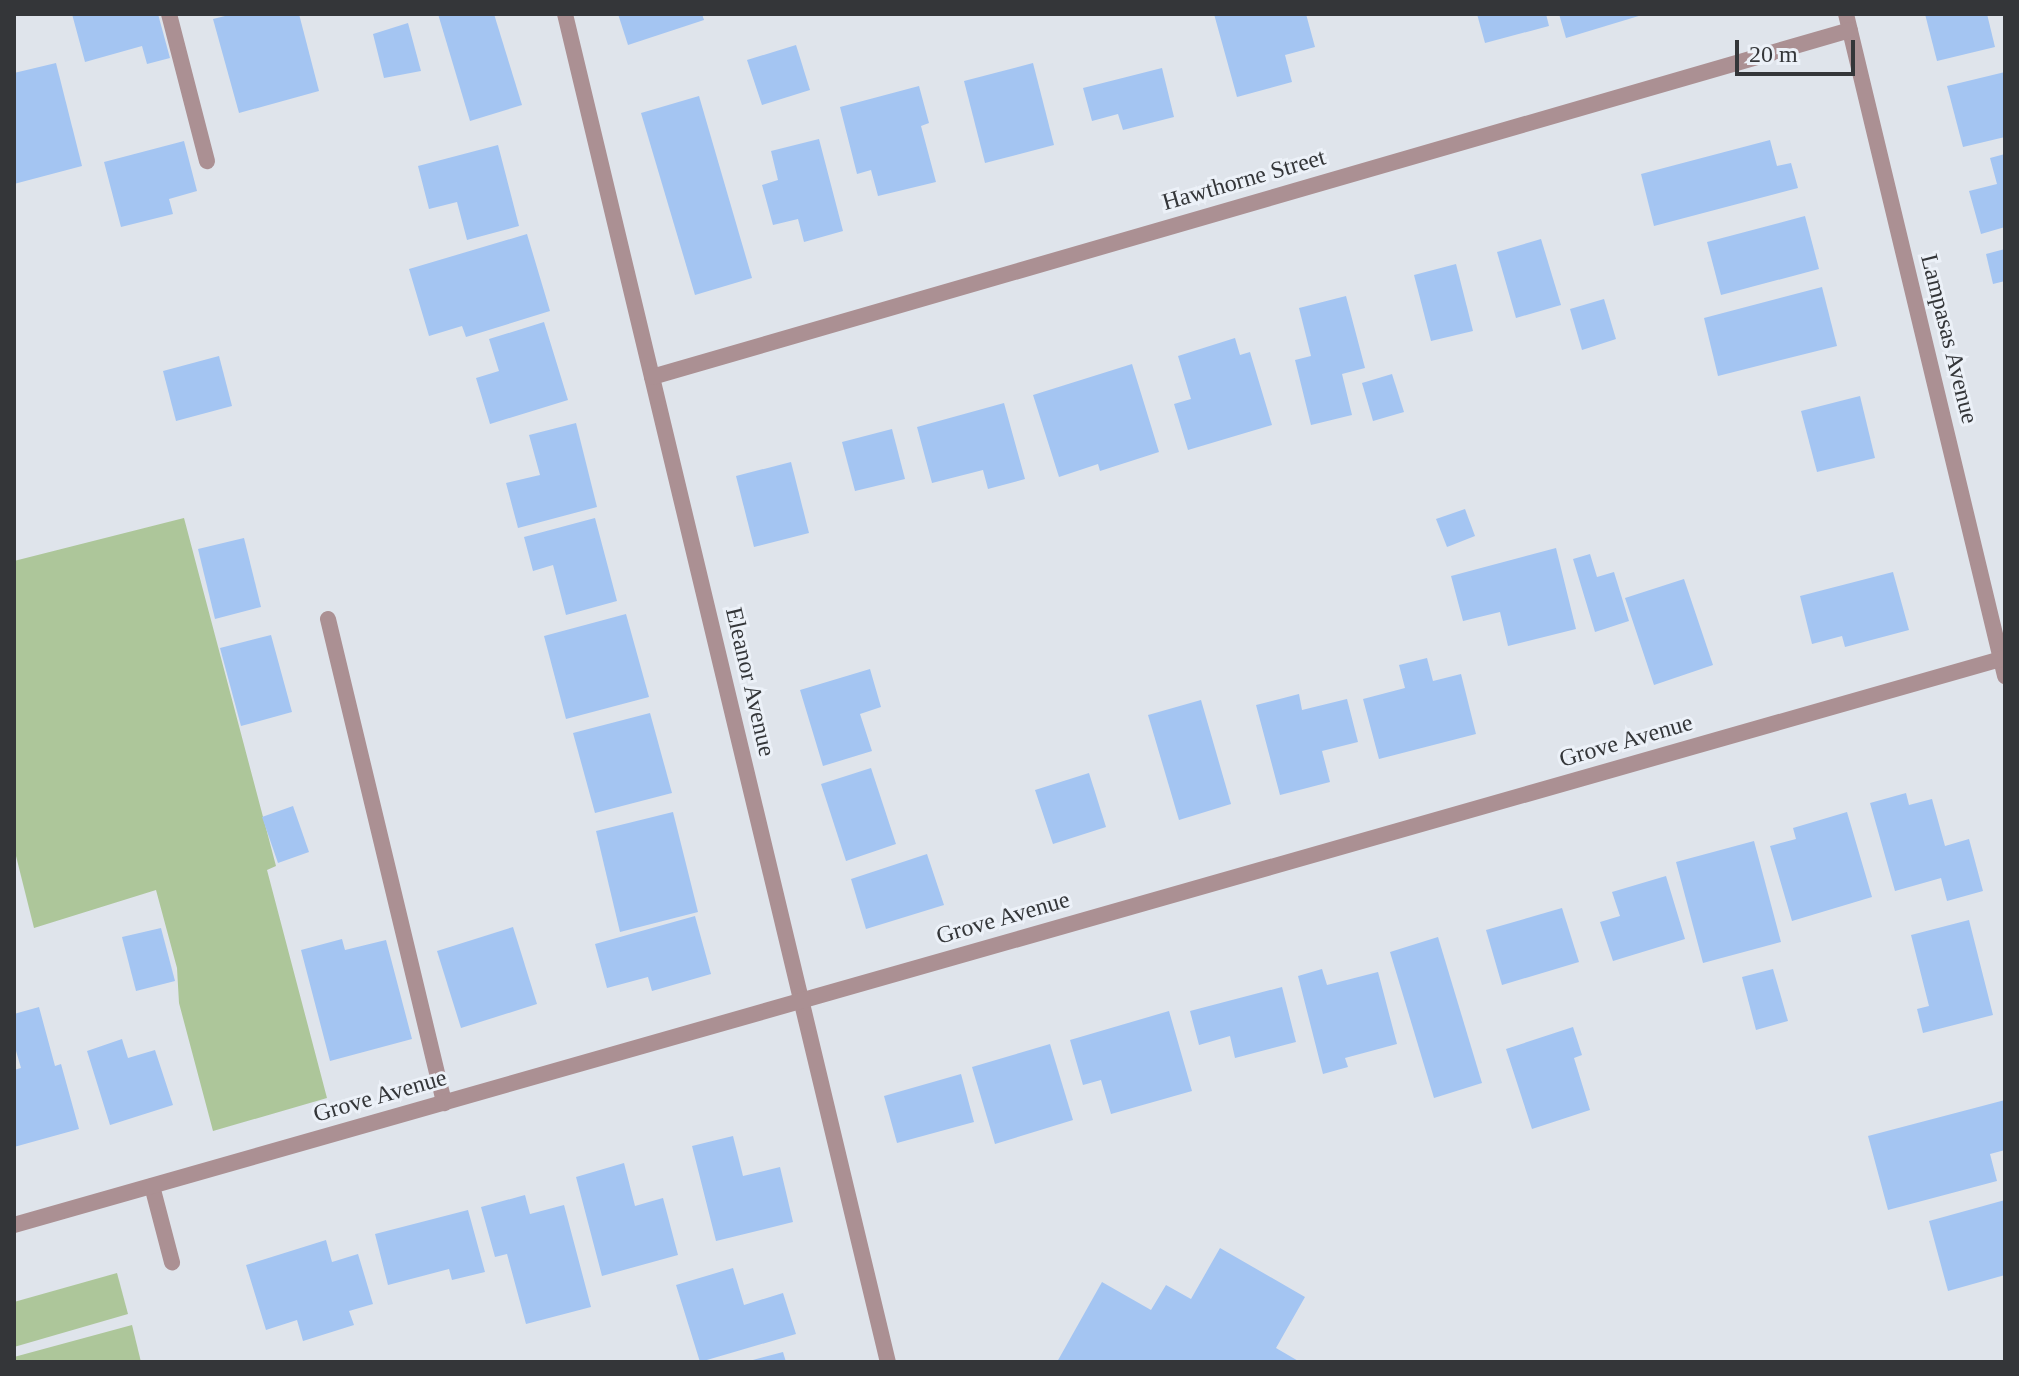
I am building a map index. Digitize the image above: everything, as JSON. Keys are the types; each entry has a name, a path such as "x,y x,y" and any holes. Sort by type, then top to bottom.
{"street":[{"path":"169,14 207,161"},
{"name":"Eleanor Avenue","path":"565,14 888,1362"},
{"name":"Hawthorne Street","path":"652,377 1848,22"},
{"name":"Lampasas Avenue","path":"1848,22 2004,664"},
{"path":"328,619 444,1103"},
{"name":"Grove Avenue","path":"14,1225 2004,664"},
{"path":"152,1186 172,1262"}],"green space":[{"path":"184,518 276,866 267,870 327,1098 213,1131 179,1003 177,968 156,890 34,928 14,848 14,561"},
{"path":"117,1273 128,1314 14,1347 14,1302"},
{"path":"132,1325 141,1362 14,1362 14,1357"}],"building":[{"path":"72,14 158,14 170,58 147,64 142,46 85,62"},
{"path":"233,14 299,14 319,91 239,113 213,19"},
{"path":"438,14 494,14 522,105 470,121"},
{"path":"618,14 702,14 704,20 628,45"},
{"path":"1214,14 1306,14 1315,47 1285,55 1292,82 1237,97"},
{"path":"1477,14 1546,14 1549,26 1485,43"},
{"path":"1559,14 1642,14 1642,15 1566,38"},
{"path":"1925,14 1987,14 1995,47 1937,61"},
{"path":"408,23 421,71 384,78 373,34"},
{"path":"796,45 810,90 762,105 747,60"},
{"path":"56,63 82,166 14,184 14,73"},
{"path":"1033,63 1054,145 985,163 964,81"},
{"path":"1162,68 1174,117 1123,130 1118,114 1092,121 1083,88"},
{"path":"2005,72 2005,137 1963,147 1947,86"},
{"path":"919,86 929,123 921,126 936,182 878,196 871,170 857,174 840,107"},
{"path":"699,96 752,278 695,295 641,113"},
{"path":"819,139 843,231 804,242 798,219 773,225 762,185 778,180 771,151"},
{"path":"1770,140 1777,166 1791,163 1798,188 1654,226 1641,174"},
{"path":"184,141 197,191 169,199 173,214 121,227 104,162"},
{"path":"498,145 519,226 467,240 457,202 429,209 418,166"},
{"path":"2005,154 2005,227 1981,234 1969,191 1997,184 1990,158"},
{"path":"1805,216 1819,269 1721,295 1707,242"},
{"path":"527,234 550,311 466,337 462,326 429,336 409,269"},
{"path":"1541,239 1561,305 1516,318 1497,252"},
{"path":"2005,249 2005,281 1993,284 1986,254"},
{"path":"1456,264 1473,331 1431,341 1414,275"},
{"path":"1822,287 1837,346 1718,376 1704,318"},
{"path":"1346,296 1365,368 1342,374 1352,415 1311,425 1295,360 1311,356 1299,308"},
{"path":"1604,299 1616,339 1582,350 1570,309"},
{"path":"544,322 568,400 490,424 476,378 499,371 489,339"},
{"path":"1235,338 1240,355 1250,352 1272,425 1188,450 1174,404 1191,399 1178,356"},
{"path":"219,356 232,406 176,421 163,371"},
{"path":"1132,364 1159,452 1100,471 1098,464 1059,477 1033,395"},
{"path":"1392,374 1404,412 1373,421 1362,383"},
{"path":"1860,396 1875,458 1817,472 1801,411"},
{"path":"1004,403 1025,479 988,489 983,470 932,483 917,427"},
{"path":"576,423 597,507 518,528 506,483 540,475 529,435"},
{"path":"892,429 905,479 855,491 842,442"},
{"path":"791,462 809,533 754,547 736,476"},
{"path":"1465,509 1475,536 1447,547 1436,519"},
{"path":"595,518 617,601 566,615 553,565 533,571 524,537"},
{"path":"244,538 261,607 215,619 198,549"},
{"path":"1556,548 1576,629 1508,646 1500,612 1463,621 1451,576"},
{"path":"1590,554 1597,577 1614,572 1629,621 1595,632 1573,559"},
{"path":"1893,572 1909,630 1845,647 1842,636 1812,644 1800,596"},
{"path":"1684,579 1713,665 1654,685 1625,598"},
{"path":"626,614 649,697 566,719 544,636"},
{"path":"271,635 292,712 241,726 220,648"},
{"path":"1427,658 1433,681 1461,674 1476,734 1379,759 1363,699 1405,688 1399,665"},
{"path":"870,669 881,707 860,714 872,751 823,766 800,690"},
{"path":"1299,694 1302,710 1347,699 1358,742 1322,751 1330,782 1280,795 1256,705"},
{"path":"1201,700 1231,804 1179,820 1148,715"},
{"path":"650,713 672,793 595,813 573,733"},
{"path":"871,768 896,844 846,861 821,784"},
{"path":"1089,773 1106,827 1053,844 1035,790"},
{"path":"1906,793 1909,805 1932,799 1945,846 1969,839 1983,891 1947,901 1941,878 1895,891 1870,803"},
{"path":"293,806 309,852 278,863 262,817"},
{"path":"673,812 698,912 620,932 596,831"},
{"path":"1847,812 1872,897 1792,921 1770,846 1796,839 1793,828"},
{"path":"1754,841 1781,942 1703,963 1676,862"},
{"path":"927,854 944,905 866,929 851,879"},
{"path":"1666,876 1685,939 1613,961 1600,922 1620,916 1612,892"},
{"path":"1562,908 1579,962 1502,985 1486,930"},
{"path":"695,916 711,974 652,991 648,977 607,988 595,944"},
{"path":"1969,920 1993,1015 1923,1033 1917,1009 1929,1006 1911,935"},
{"path":"513,927 537,1004 461,1028 437,951"},
{"path":"161,928 175,981 136,991 122,937"},
{"path":"1438,937 1482,1083 1434,1098 1390,952"},
{"path":"342,939 345,950 386,940 412,1039 330,1061 301,950"},
{"path":"1322,969 1327,985 1378,972 1397,1044 1345,1058 1348,1067 1323,1074 1298,976"},
{"path":"1773,969 1788,1021 1756,1030 1742,977"},
{"path":"1282,987 1296,1042 1235,1058 1230,1036 1199,1045 1190,1011"},
{"path":"39,1007 55,1066 61,1064 79,1129 14,1147 14,1070 21,1068 14,1044 14,1014"},
{"path":"1169,1011 1192,1091 1111,1114 1101,1080 1083,1085 1070,1040"},
{"path":"1573,1027 1582,1055 1574,1058 1590,1110 1532,1129 1506,1049"},
{"path":"122,1039 128,1058 155,1050 173,1105 110,1125 87,1051"},
{"path":"1050,1044 1073,1120 995,1144 972,1067"},
{"path":"961,1074 974,1122 897,1143 884,1096"},
{"path":"2005,1100 2005,1150 1990,1154 1997,1181 1888,1210 1868,1136"},
{"path":"733,1136 743,1176 780,1167 793,1222 716,1241 692,1146"},
{"path":"624,1163 635,1206 663,1198 678,1255 602,1276 576,1177"},
{"path":"525,1195 530,1214 564,1205 591,1307 526,1324 507,1254 495,1257 481,1207"},
{"path":"2005,1200 2005,1275 1948,1291 1929,1221"},
{"path":"468,1210 485,1272 452,1280 449,1269 388,1285 375,1234"},
{"path":"326,1240 332,1262 358,1254 373,1304 349,1311 354,1325 303,1341 297,1320 266,1330 246,1265"},
{"path":"1220,1248 1305,1297 1276,1348 1300,1362 1057,1362 1102,1282 1151,1310 1166,1285 1191,1299"},
{"path":"733,1268 744,1305 783,1293 796,1334 700,1362 676,1285"},
{"path":"783,1352 786,1362 749,1362 749,1361"}]}
